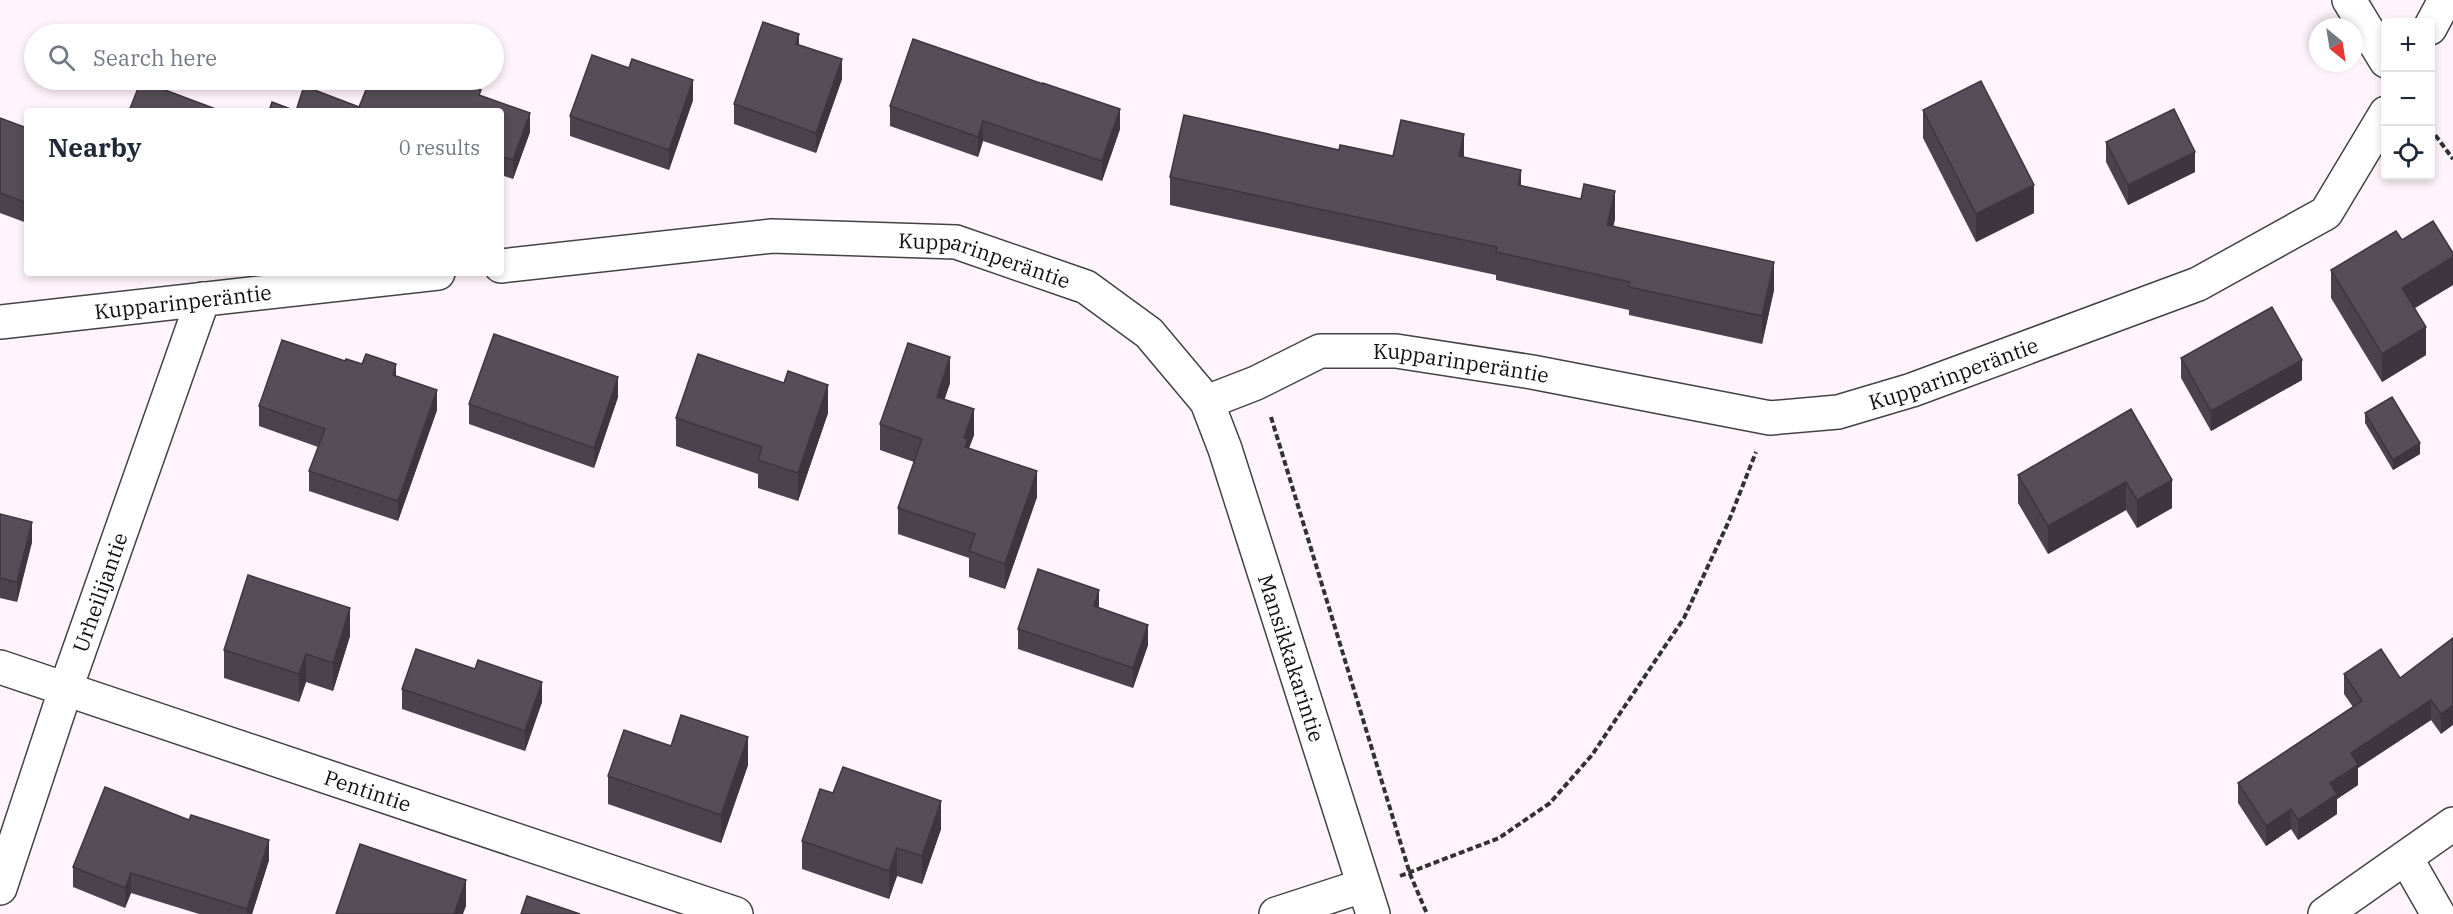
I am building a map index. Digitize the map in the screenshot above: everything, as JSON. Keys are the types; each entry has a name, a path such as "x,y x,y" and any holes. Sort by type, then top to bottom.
{"street":[{"path":"2349,0 2381,54"},
{"path":"2435,19 2445,0"},
{"name":"Kupparinperäntie","path":"504,266 772,236 956,242 1086,287 1149,333 1207,402 1256,383 1320,351 1396,351 1532,372 1770,418 1838,412 1912,390 2198,284 2326,213 2381,120"},
{"name":"Kupparinperäntie","path":"0,322 411,276"},
{"name":"Urheilijantie","path":"0,888 66,688 203,299"},
{"name":"Mansikkakarintie","path":"1207,402 1228,460 1367,900"},
{"name":"Pentintie","path":"0,668 66,688 736,914"},
{"path":"2325,914 2453,824"},
{"path":"2406,858 2438,914"},
{"path":"1276,914 1367,900"}],"path":[{"path":"2435,135 2453,159"},
{"path":"1256,383 1272,419 1410,874 1427,914"},
{"path":"1367,900 1410,874 1499,838 1550,803 1592,755 1684,618 1728,523 1770,418"}],"building":[{"path":"763,22 799,34 796,44 842,59 816,133 734,104"},
{"path":"913,39 1120,109 1102,161 983,121 978,137 890,106"},
{"path":"592,55 629,68 632,59 693,80 669,150 570,116"},
{"path":"1981,81 2034,185 1976,214 1923,110"},
{"path":"137,90 165,90 213,108 130,108"},
{"path":"303,90 314,90 359,107 366,90 481,90 479,95 530,113 513,160 504,157 504,108 297,108"},
{"path":"272,102 288,108 270,108"},
{"path":"2174,109 2195,152 2128,185 2106,142"},
{"path":"1184,115 1339,150 1340,145 1393,156 1401,120 1464,134 1459,156 1521,170 1518,185 1581,199 1584,184 1615,191 1607,225 1774,262 1762,316 1629,287 1630,282 1496,252 1497,247 1170,177"},
{"path":"0,118 24,127 24,202 0,193"},
{"path":"2433,221 2453,253 2453,257 2402,288 2426,327 2382,354 2331,270 2396,231 2402,240"},
{"path":"2272,307 2302,360 2211,411 2181,358"},
{"path":"494,334 618,377 594,448 469,404"},
{"path":"282,340 345,361 346,359 362,364 366,354 396,364 393,375 437,390 398,501 309,471 325,429 259,406"},
{"path":"908,343 950,357 937,397 974,409 964,438 968,439 965,447 1037,471 1005,564 969,551 975,534 898,508 922,439 880,424"},
{"path":"698,354 784,383 788,371 828,385 798,473 758,460 762,447 676,418"},
{"path":"2392,397 2420,443 2393,460 2365,413"},
{"path":"2131,409 2172,480 2137,500 2126,482 2048,526 2018,475"},
{"path":"0,514 32,522 17,582 0,578"},
{"path":"1038,569 1099,590 1094,606 1148,625 1133,668 1018,629"},
{"path":"248,575 350,608 333,663 306,654 299,674 224,650"},
{"path":"2453,638 2453,705 2441,714 2431,700 2351,753 2358,765 2330,783 2337,794 2298,820 2291,809 2266,826 2238,783 2362,701 2344,674 2381,649 2400,678"},
{"path":"416,649 475,669 478,660 542,682 525,731 402,689"},
{"path":"681,715 748,737 721,815 608,776 624,730 671,746"},
{"path":"843,767 941,801 922,856 897,848 889,871 802,841 820,789 833,793"},
{"path":"105,787 189,820 191,815 269,840 247,909 131,873 125,888 73,867"},
{"path":"360,844 466,880 454,914 336,914"},
{"path":"527,896 580,914 521,914"}]}
